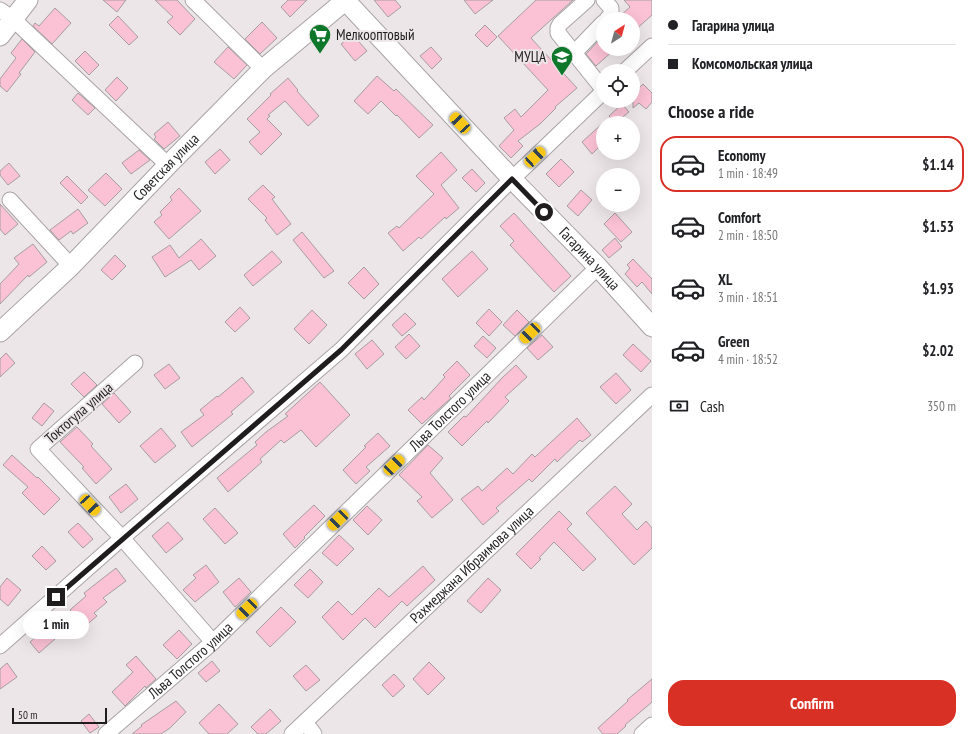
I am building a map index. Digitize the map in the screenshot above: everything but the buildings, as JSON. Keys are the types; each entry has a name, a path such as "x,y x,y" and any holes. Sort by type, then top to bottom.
{"main road":[{"path":"0,36 6,14 28,0"},
{"name":"Советская улица","path":"0,332 71,266 263,69 346,0"},
{"name":"Гагарина улица","path":"346,0 512,179 598,267 652,327"}],"street":[{"path":"193,0 263,69"},
{"path":"588,0 560,24 558,33 596,80"},
{"path":"604,0 611,8 611,12"},
{"path":"6,14 168,165"},
{"path":"574,53 596,30"},
{"path":"633,64 652,46"},
{"path":"0,646 122,538 341,350 512,179 596,99"},
{"path":"10,200 71,266"},
{"name":"Льва Толстого улица","path":"106,734 213,642 598,267"},
{"name":"Токтогула улица","path":"135,363 38,449 122,538 213,642"},
{"name":"Рахмеджана Ибраимова улица","path":"292,734 652,395"},
{"path":"305,722 314,734"},
{"path":"642,734 652,725"}],"place":[{"name":"Мелкооптовый","path":"320,54"},
{"name":"МУЦА","path":"562,76"}],"route":[{"path":"56,597 122,538 341,350 512,179 544,212"}]}
